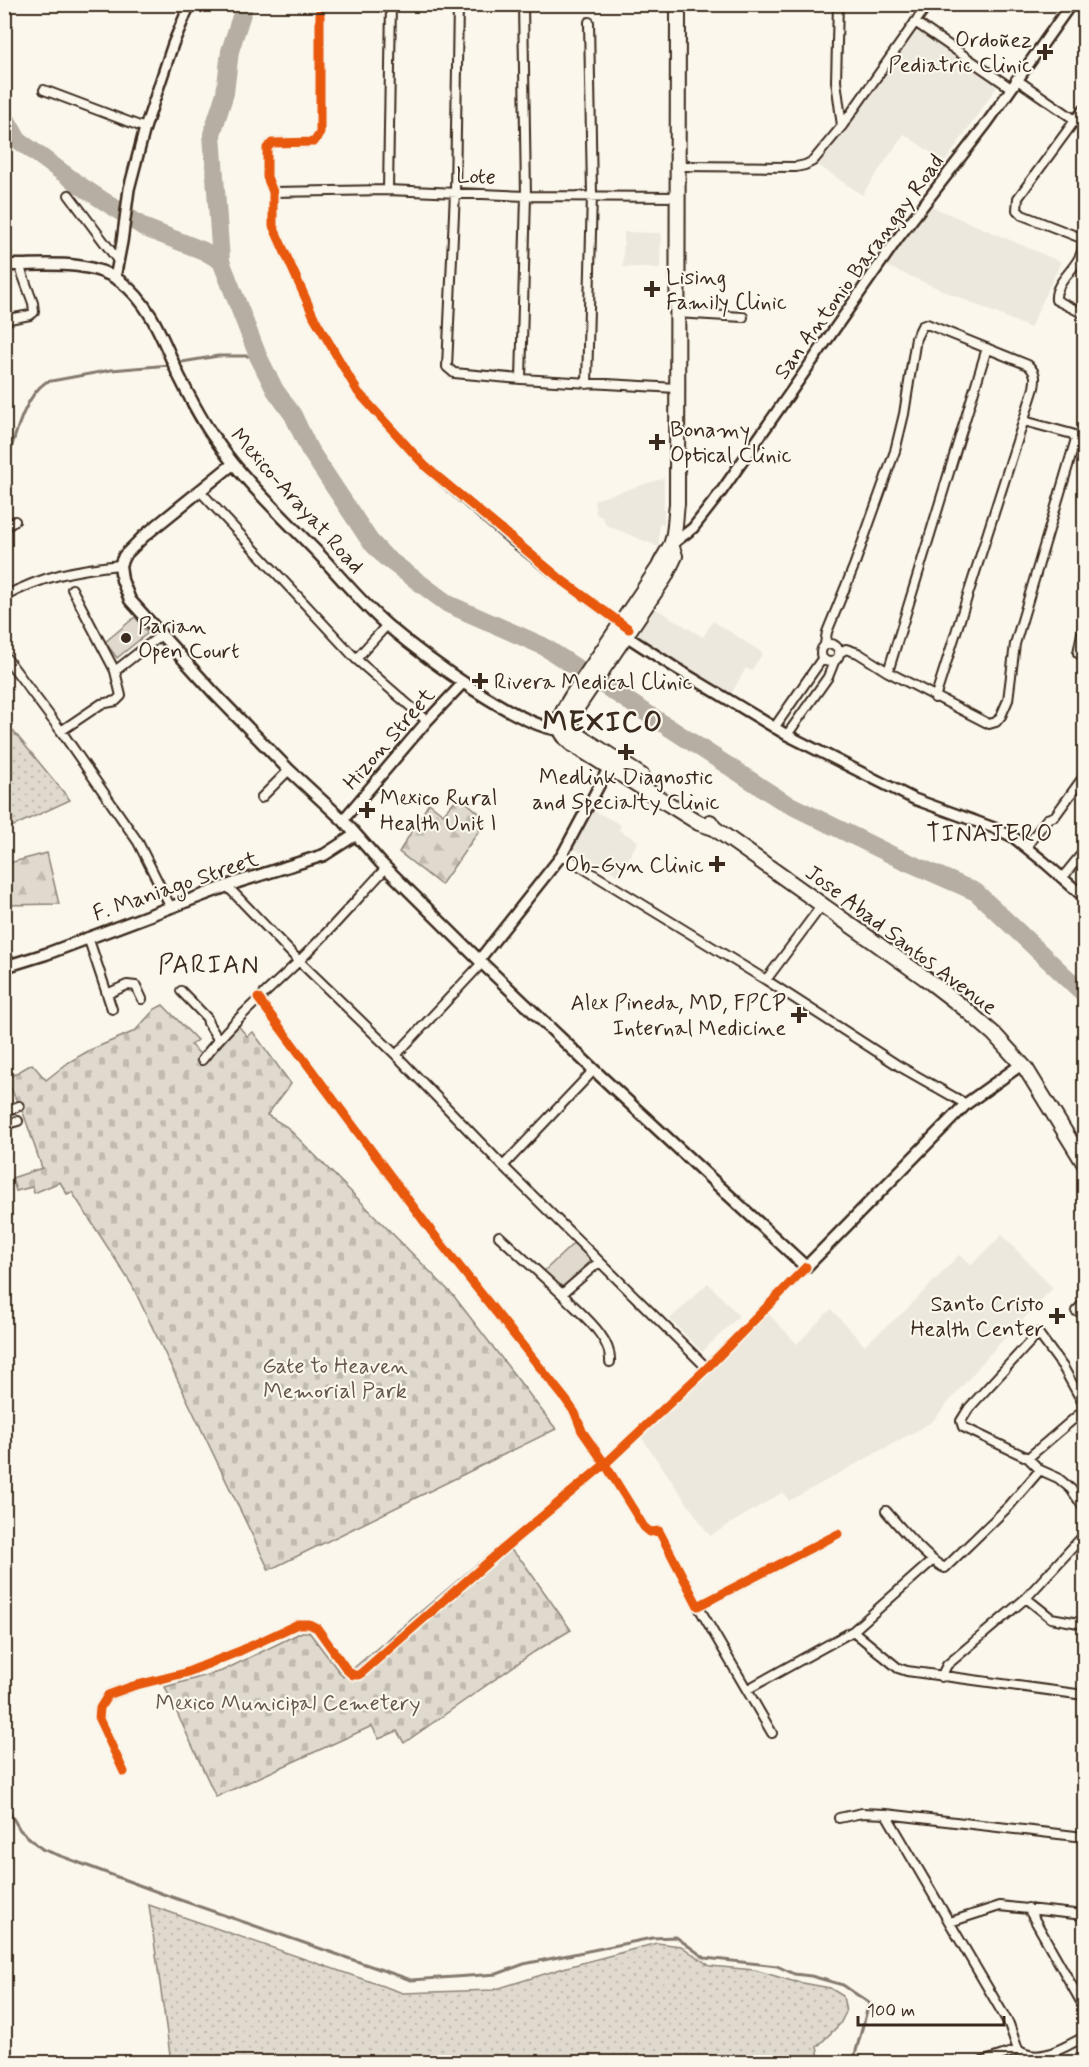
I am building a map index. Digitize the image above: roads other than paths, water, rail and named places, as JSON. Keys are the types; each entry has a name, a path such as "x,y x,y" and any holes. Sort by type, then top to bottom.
{"highway":[{"path":"567,730 560,723 562,714 576,700 623,629 671,545 677,504 678,4"},
{"name":"Jose Abad Santos Avenue","path":"714,828 704,815 567,730 565,738 572,744 699,823 714,828 964,1008 1022,1064 1084,1163"}],"main road":[{"name":"Mexico-Arayat Road","path":"4,265 78,266 100,270 115,278 139,299 151,317 203,420 233,465 387,625 463,683 512,712 545,728 567,730"},
{"path":"233,465 199,490 124,556 120,566 122,580 130,600 214,693 289,770 343,820 386,868 594,1070 806,1267 966,1104 1022,1064"},
{"name":"F. Maniago Street","path":"4,967 46,954 170,906 324,855 355,834"}],"street":[{"path":"115,278 129,189 145,128 173,45 190,4"},
{"path":"320,4 320,133 314,142 272,143 267,148 267,177 273,192 273,226 279,241 314,316 358,392 369,406 425,466 537,560 674,667 774,728 914,799 994,828 1012,837 1084,897"},
{"path":"388,190 391,4"},
{"path":"458,4 455,192 447,367 454,373 521,380 676,387"},
{"path":"521,380 526,196 523,4"},
{"path":"838,4 836,81 842,126"},
{"path":"678,166 796,167 813,161 842,126 928,4"},
{"name":"San Antonio Barangay Road","path":"671,545 693,528 721,492 898,238 1071,4"},
{"path":"586,384 592,195 589,21"},
{"path":"915,22 1011,88"},
{"path":"1016,79 1084,126"},
{"path":"44,90 145,128"},
{"path":"1084,108 1018,198 1017,210 1022,215 1083,234 1081,254 1059,286 1055,297 1056,300 1084,314"},
{"name":"Lote","path":"273,192 388,190 526,196 678,197"},
{"path":"69,195 119,262"},
{"path":"4,320 30,315 34,312 19,265"},
{"path":"676,313 742,317"},
{"path":"834,662 826,662 822,659 820,651 825,644 827,632 854,566 895,451 904,414 916,338 922,326 927,324 1028,365 1034,370 1036,376 1024,421 935,698"},
{"path":"888,672 987,348"},
{"path":"787,735 828,677 839,653 846,649 852,650 935,698 989,724 996,722 1001,716 1008,700 1015,644 1076,439 1072,434 1024,421"},
{"path":"199,490 356,659 426,721"},
{"path":"4,528 15,520"},
{"path":"4,597 18,589 72,571 120,566"},
{"path":"61,731 101,704 120,698 120,685 115,671 72,589"},
{"path":"1084,623 1078,652 1084,658"},
{"path":"356,659 387,625"},
{"path":"115,671 161,635"},
{"path":"825,644 835,645 839,653"},
{"path":"4,655 61,731 138,842 170,906"},
{"path":"774,728 822,659"},
{"name":"Hizon Street","path":"343,820 426,721 463,683"},
{"path":"396,1055 481,961 562,855 609,767"},
{"path":"261,798 289,770"},
{"path":"1026,847 1047,819 1055,816 1084,776"},
{"path":"1062,879 1084,851"},
{"path":"562,855 766,980 899,1066 966,1104"},
{"path":"202,1060 218,1039 299,961 386,868"},
{"path":"228,887 503,1166 707,1368"},
{"path":"766,980 822,904"},
{"path":"88,937 112,1009"},
{"path":"107,994 132,984 136,986 142,999"},
{"path":"181,991 207,1018 218,1039"},
{"path":"258,998 432,1232 566,1400 580,1422 582,1431 644,1527 650,1532 658,1532 772,1733"},
{"path":"503,1166 594,1070"},
{"path":"4,1112 19,1106"},
{"path":"4,1125 18,1121"},
{"path":"499,1236 593,1325 609,1352 610,1362"},
{"path":"562,1294 599,1262"},
{"path":"124,1773 99,1719 100,1708 108,1695 185,1673 298,1624 309,1624 317,1628 347,1670 353,1675 359,1675 503,1549 605,1464 707,1368 806,1267"},
{"path":"1076,1311 1084,1303"},
{"path":"1084,1405 1062,1367 1038,1333 969,1408 961,1421 963,1427 1028,1458 1040,1470 1058,1478 1071,1489 1084,1508"},
{"path":"1028,1458 1084,1410"},
{"path":"886,1511 933,1560 945,1568 1009,1506 1040,1470"},
{"path":"698,1606 838,1534"},
{"path":"941,1677 947,1665 1026,1598 1084,1535"},
{"path":"748,1689 853,1631 933,1560"},
{"path":"1026,1598 1051,1618 1084,1624"},
{"path":"853,1631 898,1668 941,1677 1084,1695"},
{"path":"839,1818 862,1813 886,1814 1084,1837"},
{"path":"886,1814 1009,2024 1018,2050 1024,2055 1038,2057 1084,2037"},
{"path":"951,1923 1000,1906 1084,1915"},
{"path":"1028,1908 1084,2007"},
{"path":"982,2062 1018,2050"}],"waterway":[{"path":"245,4 230,51 225,93 212,134 221,261 258,356 275,390 293,415 309,449 370,541 385,557 448,604 543,646 784,802 894,856 976,892 1084,994"},
{"path":"4,115 18,140 81,186 145,228 204,251 221,261"},
{"path":"176,363 218,356 258,356"},
{"path":"4,472 25,410 38,389 46,382 111,370 170,365"},
{"path":"4,1803 20,1830 42,1849 163,1894 411,1980 497,1974 524,1964 652,1938 676,1937 705,1958 777,1966 794,1974 843,1985 869,2003 853,2062"}],"place":[{"name":"Ordoñez Pediatric Clinic","path":"1045,52"},
{"name":"Lising Family Clinic","path":"652,289"},
{"name":"Bonamy Optical Clinic","path":"657,442"},
{"name":"Parian Open Court","path":"126,638"},
{"name":"Rivera Medical Clinic","path":"480,681"},
{"name":"Medlink Diagnostic and Specialty Clinic","path":"626,752"},
{"name":"Mexico Rural Health Unit I","path":"367,810"},
{"name":"Ob-Gyn Clinic","path":"717,864"},
{"name":"Alex Pineda, MD, FPCP Internal Medicine","path":"799,1015"},
{"name":"Santo Cristo Health Center","path":"1057,1316"}],"district":[{"name":"MEXICO","path":"603,721"},
{"name":"TINAJERO","path":"990,833"},
{"name":"PARIAN","path":"209,964"}],"park label":[{"name":"Gate to Heaven Memorial Park","path":"335,1378"},
{"name":"Mexico Municipal Cemetery","path":"288,1702"}]}
